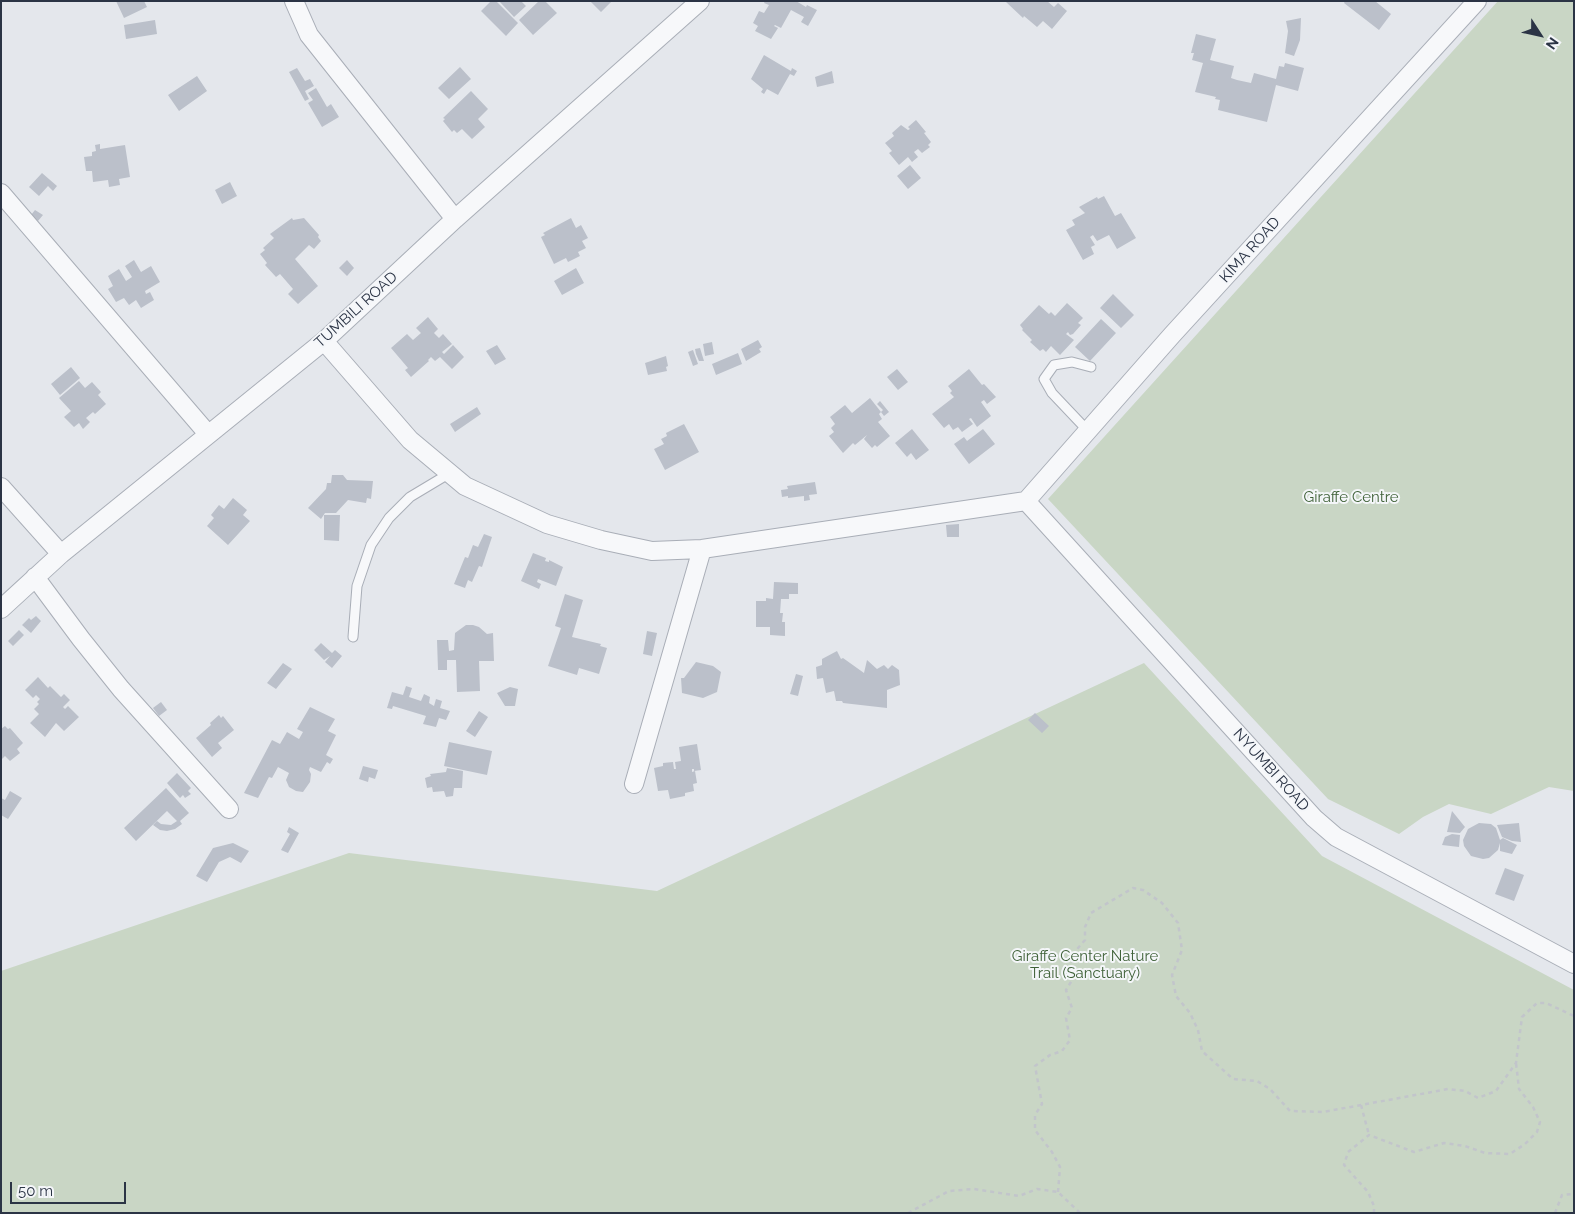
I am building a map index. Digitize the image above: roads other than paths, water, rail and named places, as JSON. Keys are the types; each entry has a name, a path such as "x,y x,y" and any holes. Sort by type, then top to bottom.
{"street":[{"path":"294,1 308,35 455,219"},
{"name":"TUMBILI ROAD","path":"1,609 61,554 324,341 455,219 700,1"},
{"name":"KIMA ROAD","path":"1026,501 1172,335 1477,1"},
{"path":"1,193 208,434"},
{"path":"324,341 410,440 465,486 547,524 601,540 652,551 702,549 1026,501"},
{"path":"1,487 61,554"},
{"name":"NYUMBI ROAD","path":"1026,501 1314,818 1336,837 1574,964"},
{"path":"634,784 702,549"},
{"path":"36,577 81,639 121,689 229,809"}],"lane":[{"path":"1088,431 1052,393 1044,379 1054,365 1072,362 1091,368"},
{"path":"353,637 357,586 371,545 388,518 410,497 450,473"}],"park label":[{"name":"Giraffe Centre","path":"1351,497"},
{"name":"Giraffe Center Nature Trail (Sanctuary)","path":"1085,964"}]}
